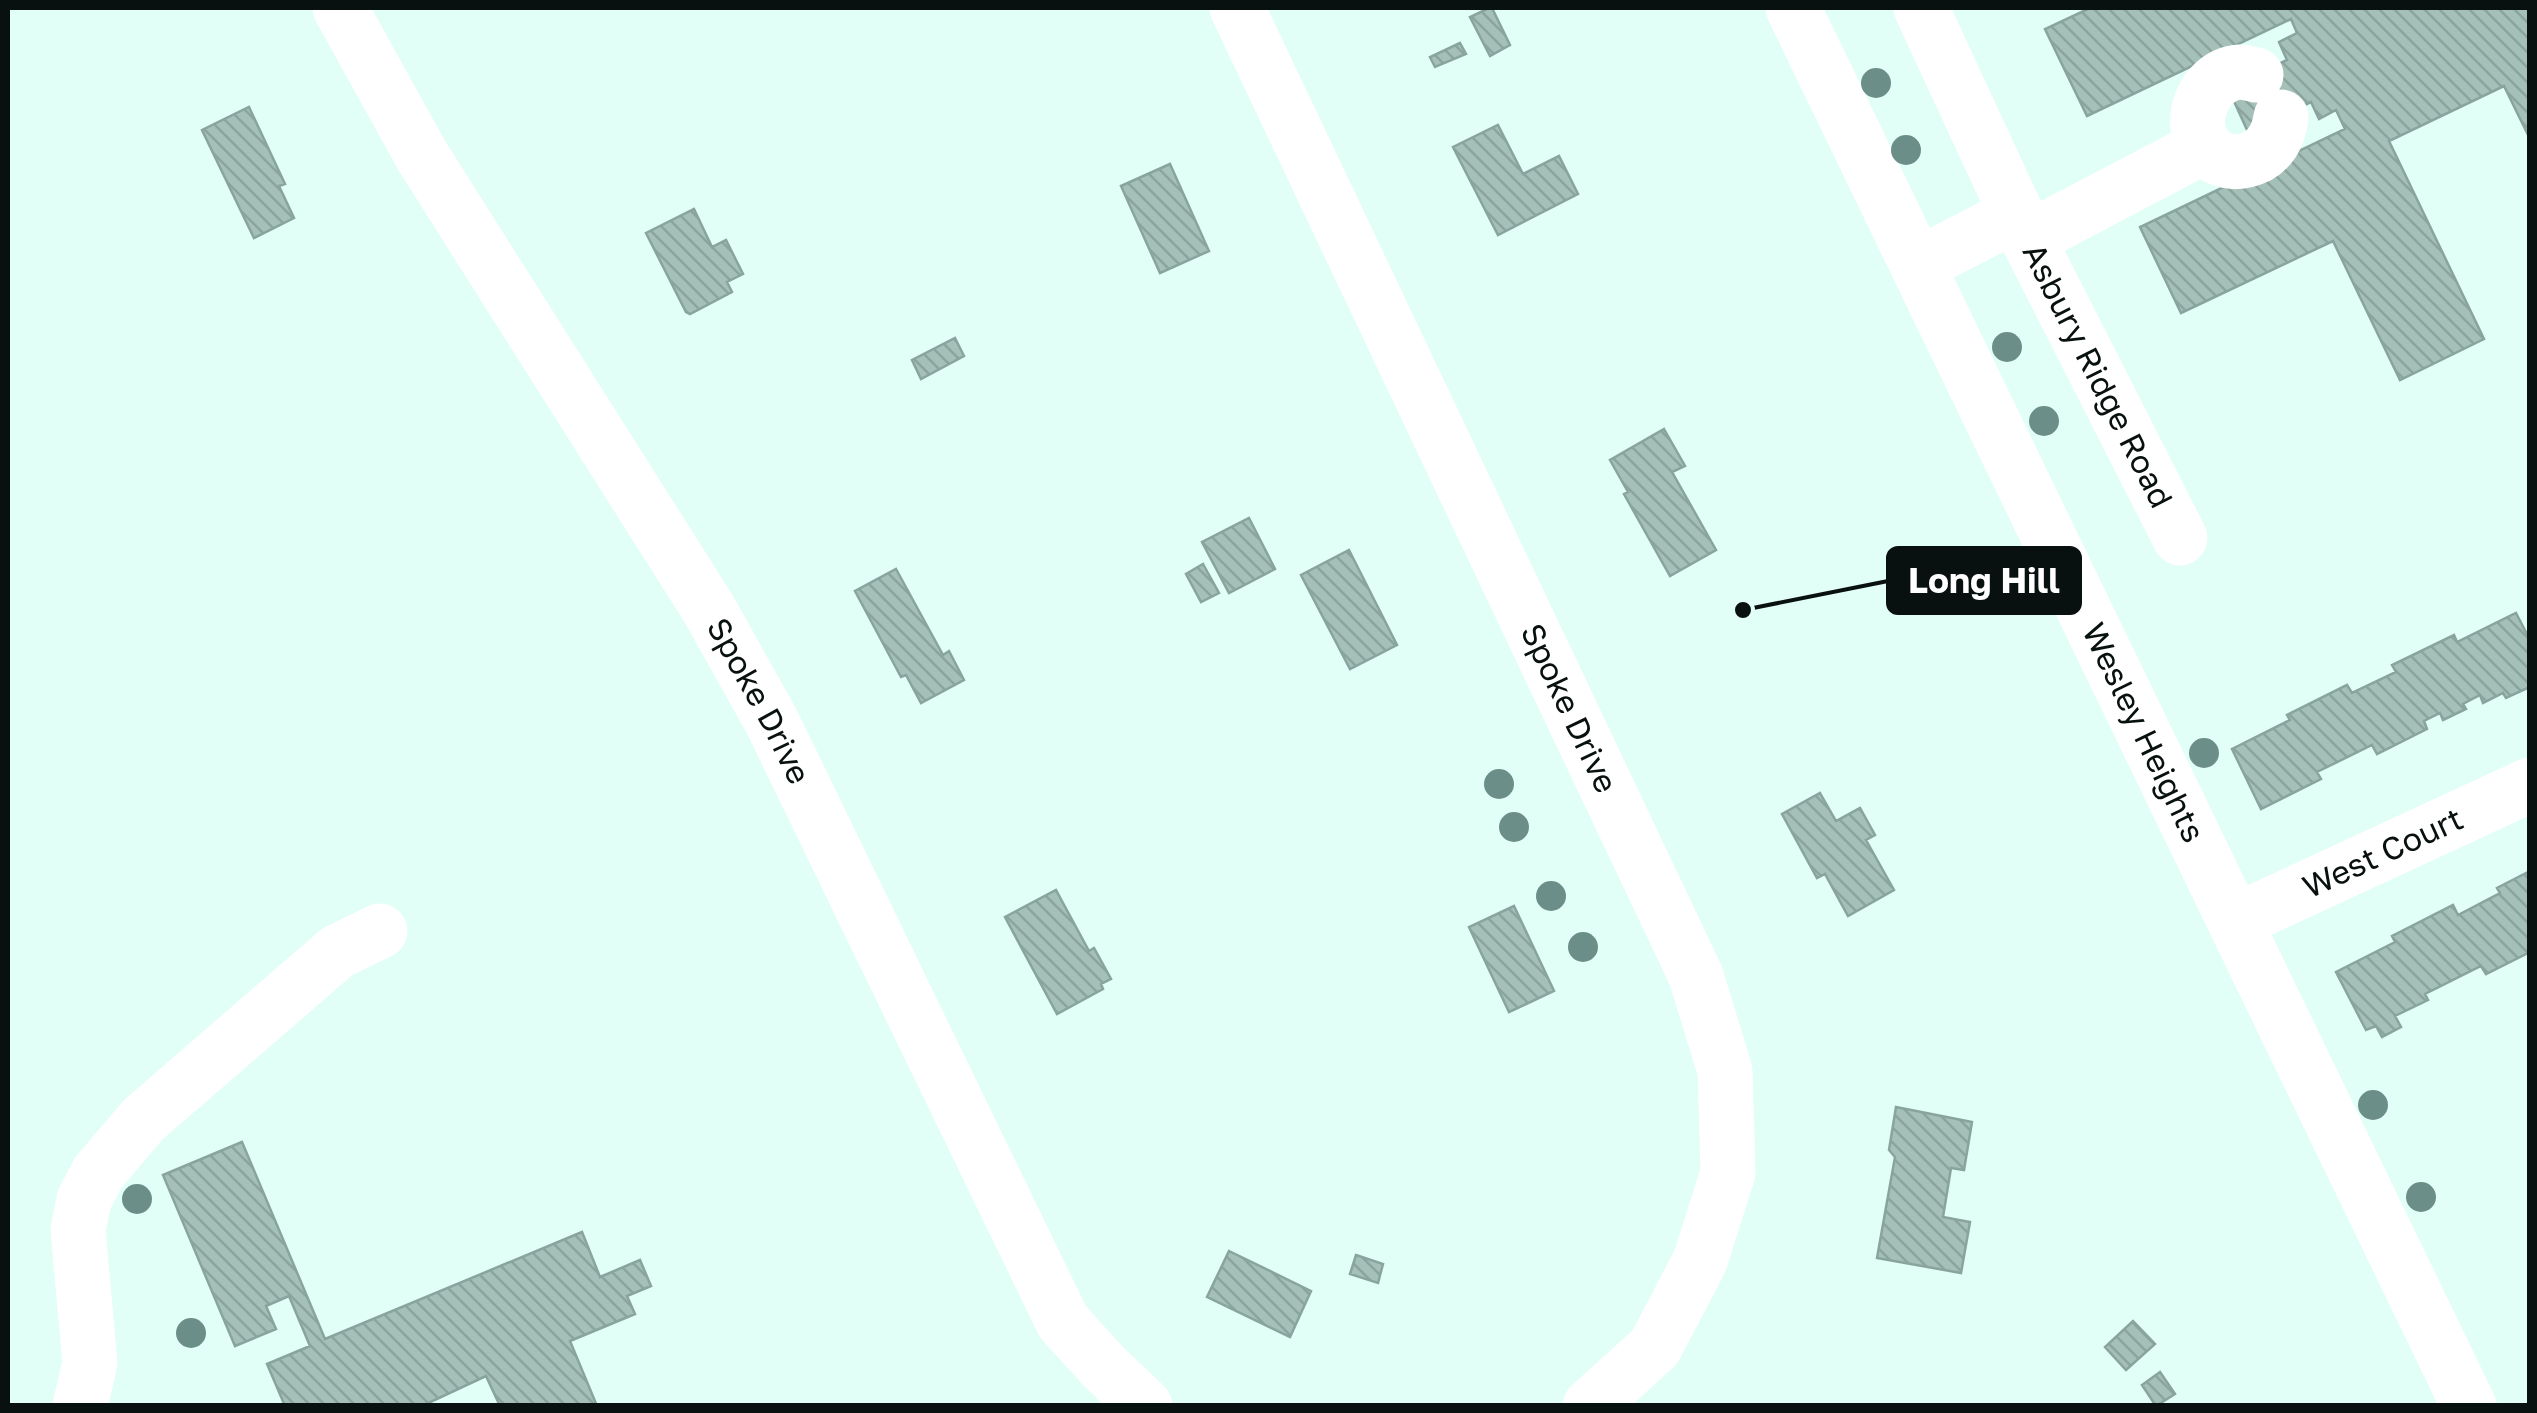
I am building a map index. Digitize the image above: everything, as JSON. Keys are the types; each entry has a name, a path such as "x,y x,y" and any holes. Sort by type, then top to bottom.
{"street":[{"name":"Spoke Drive","path":"340,8 422,156 710,611 763,706 1063,1322 1145,1406"},
{"name":"Spoke Drive","path":"1237,8 1696,976 1724,1071 1728,1174 1700,1261 1655,1347 1590,1406"},
{"name":"Wesley Heights","path":"1793,8 2469,1406"},
{"name":"Asbury Ridge Road","path":"1920,8 2023,227 2180,538"},
{"path":"2023,227 2203,147 2197,126 2200,103 2216,82 2240,72 2268,96"},
{"name":"Asbury Ridge Road","path":"1918,265 2023,227"},
{"name":"West Court","path":"2236,921 2530,785"},
{"path":"80,1406 90,1363 78,1230 84,1200 98,1172 143,1120 337,952 380,931"}],"building":[{"path":"1489,8 1510,45 1490,56 1470,17"},
{"path":"2090,8 2530,8 2530,139 2504,86 2389,141 2484,339 2400,380 2333,241 2181,313 2140,227 2345,129 2336,110 2319,119 2311,102 2248,132 2228,88 2287,60 2279,42 2297,33 2291,19 2087,116 2045,29"},
{"path":"1460,43 1466,54 1435,67 1430,57"},
{"path":"249,107 285,184 279,186 294,218 254,238 202,130"},
{"path":"1498,125 1523,174 1559,156 1578,194 1498,235 1453,147"},
{"path":"1170,164 1209,251 1160,273 1121,186"},
{"path":"694,209 712,247 726,240 743,274 727,282 732,292 690,314 646,233"},
{"path":"955,338 964,356 921,379 912,360"},
{"path":"1664,429 1685,466 1672,472 1716,550 1670,576 1624,494 1628,492 1610,460"},
{"path":"1249,518 1275,569 1229,593 1202,542"},
{"path":"1349,550 1397,645 1350,669 1301,575"},
{"path":"1203,564 1219,593 1201,602 1186,574"},
{"path":"896,569 943,655 949,651 964,680 921,703 906,675 901,677 855,591"},
{"path":"2516,613 2530,640 2530,687 2506,698 2503,693 2483,703 2480,695 2463,704 2466,709 2443,720 2440,713 2424,721 2427,729 2377,754 2372,745 2317,772 2321,779 2261,809 2232,749 2347,685 2352,693 2396,672 2392,665 2454,635 2457,642"},
{"path":"1820,793 1836,821 1860,808 1875,835 1866,840 1894,890 1848,916 1825,874 1817,878 1782,814"},
{"path":"2530,871 2530,952 2486,974 2481,966 2425,994 2428,1000 2395,1016 2401,1027 2382,1037 2376,1026 2366,1030 2336,972 2395,942 2392,936 2453,905 2458,915 2500,893 2497,888"},
{"path":"1056,890 1089,951 1094,948 1111,979 1101,984 1103,989 1057,1014 1005,917"},
{"path":"1514,906 1554,991 1509,1012 1469,927"},
{"path":"1896,1107 1972,1122 1964,1170 1951,1168 1943,1217 1970,1222 1961,1273 1877,1258 1895,1157 1889,1150"},
{"path":"242,1142 325,1339 582,1232 600,1277 640,1260 651,1286 627,1296 635,1314 570,1341 597,1406 500,1406 486,1376 422,1406 285,1406 267,1364 310,1346 289,1296 266,1306 276,1329 235,1346 163,1175"},
{"path":"1229,1251 1311,1291 1290,1337 1207,1297"},
{"path":"1356,1255 1383,1264 1378,1283 1350,1274"},
{"path":"2133,1321 2155,1344 2126,1370 2105,1347"},
{"path":"2160,1372 2175,1394 2156,1406 2142,1385"}],"place":[{"name":"Long Hill","path":"1743,610"}]}
